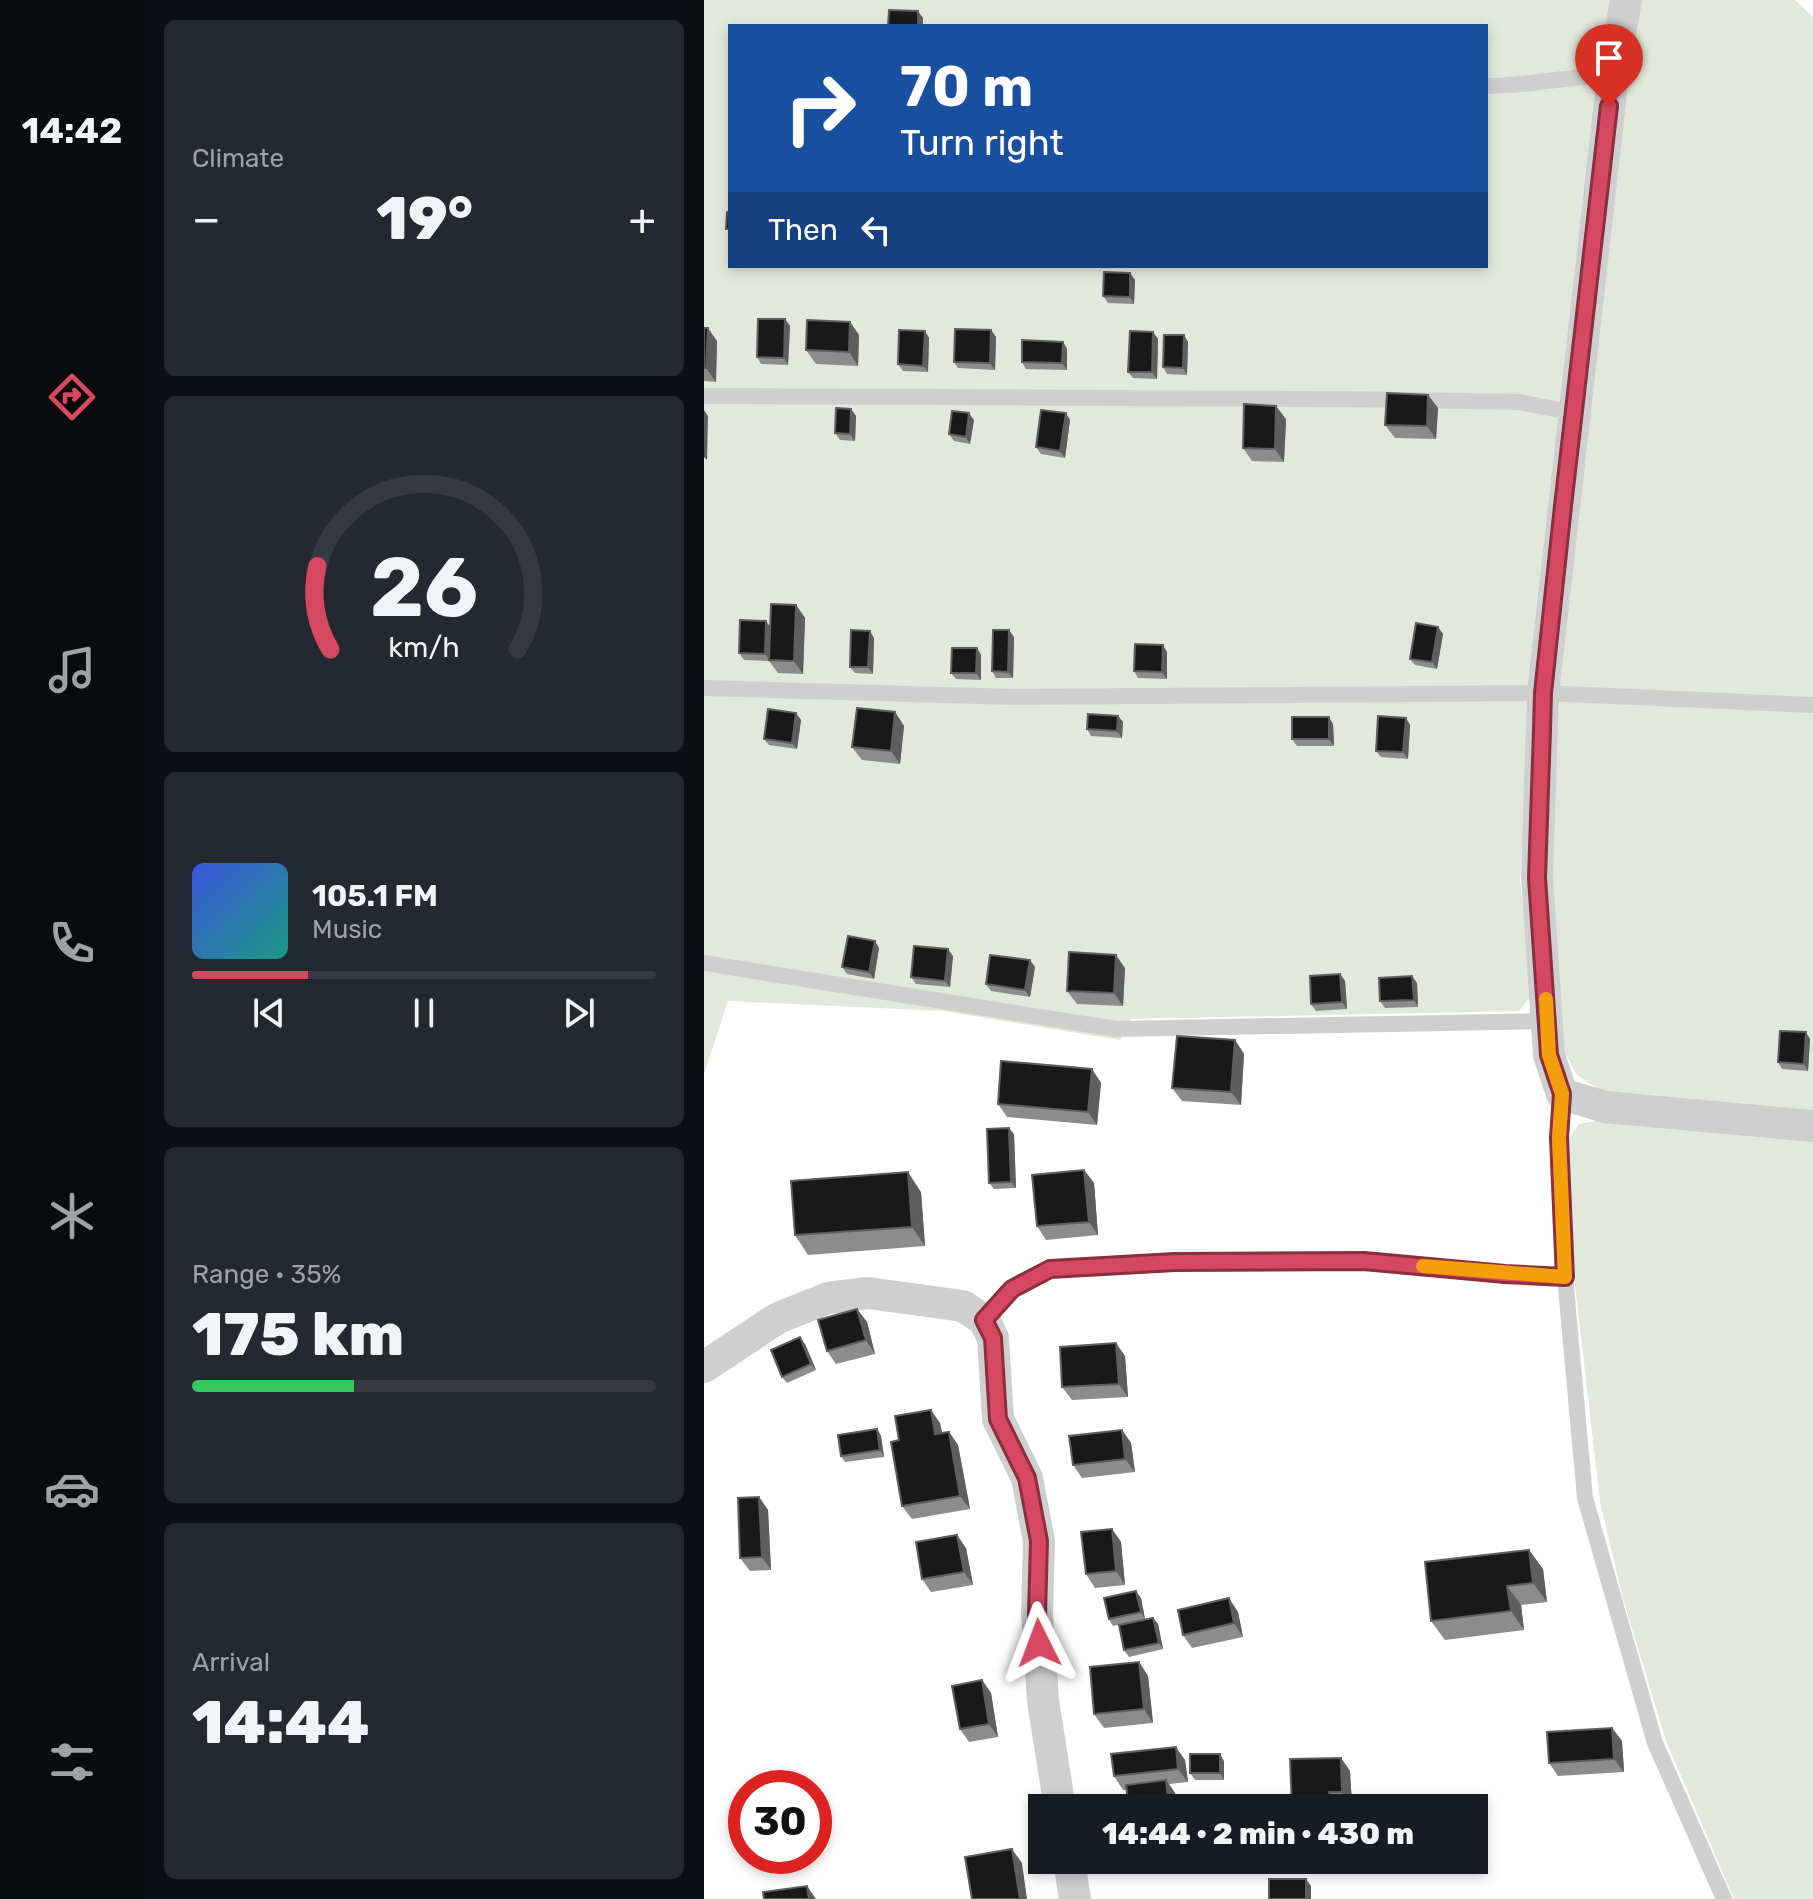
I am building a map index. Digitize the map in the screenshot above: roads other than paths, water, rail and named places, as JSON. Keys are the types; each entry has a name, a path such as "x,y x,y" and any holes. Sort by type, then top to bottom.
{"street":[{"path":"1626,0 1613,75 1543,693 1537,878 1549,1055 1562,1094 1605,1107 1813,1126"},
{"path":"704,1367 778,1318 828,1298 868,1293 963,1306 984,1320 993,1338 998,1419 1027,1478 1039,1541 1037,1614 1043,1701 1058,1794"},
{"path":"1071,1874 1075,1899"}],"lane":[{"path":"1488,86 1613,75"},
{"path":"704,396 1520,402 1574,413"},
{"path":"704,688 1015,697 1543,693 1813,705"},
{"path":"704,963 1116,1029 1548,1021"},
{"path":"1562,1094 1559,1138 1565,1277 1585,1498 1655,1743 1724,1899"},
{"path":"984,1320 1012,1289 1050,1269 1175,1262 1364,1261 1565,1277"}]}
